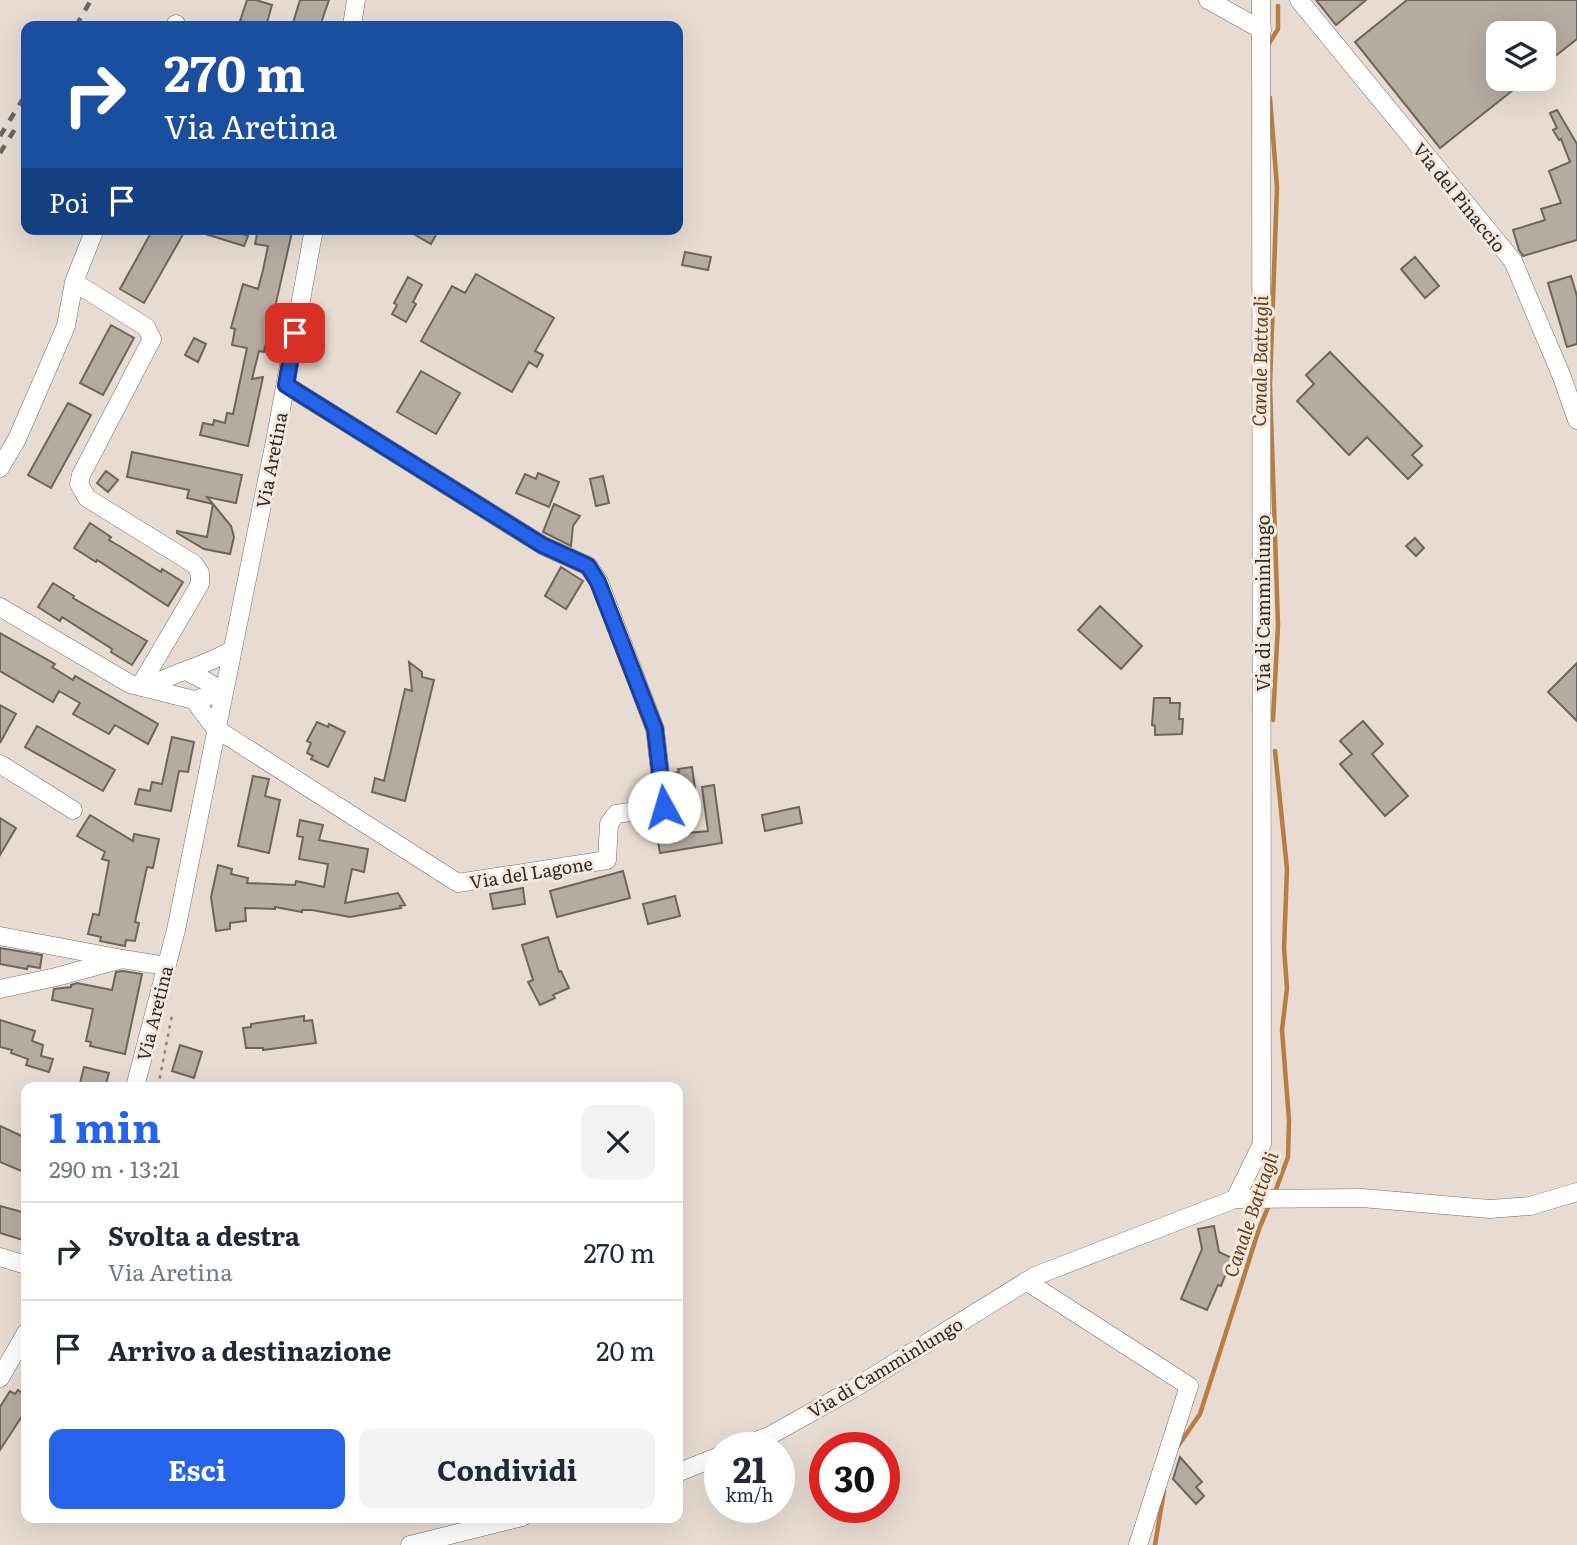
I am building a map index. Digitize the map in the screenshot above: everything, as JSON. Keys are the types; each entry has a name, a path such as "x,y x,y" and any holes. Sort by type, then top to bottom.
{"street":[{"path":"353,21 356,0"},
{"path":"1208,0 1262,30"},
{"name":"Via di Camminlungo","path":"1235,1199 1262,1144 1261,0"},
{"name":"Via del Pinaccio","path":"1298,0 1513,261 1562,377 1577,420"},
{"path":"0,468 17,439 66,326 74,282 92,235"},
{"name":"Via Aretina","path":"136,1082 176,930 286,385 313,235"},
{"path":"74,282 146,327 152,339 81,475 79,484 87,498 194,564 200,572 200,584 144,687"},
{"name":"Via del Lagone","path":"215,728 458,883 607,860 609,824 616,814 664,807 655,729 598,582 588,566 542,545 286,385"},
{"path":"0,607 130,684 194,700 223,692"},
{"path":"144,687 217,660 233,649"},
{"path":"186,671 223,692"},
{"path":"194,700 215,728"},
{"path":"0,764 73,810"},
{"path":"0,936 166,966"},
{"path":"0,989 56,977 122,958"},
{"name":"Via di Camminlungo","path":"776,1432 853,1389 1035,1276 1235,1199 1362,1198 1490,1209 1530,1206 1577,1192"},
{"path":"0,1256 21,1263"},
{"path":"1026,1281 1189,1386 1138,1545"},
{"path":"0,1378 21,1342"},
{"path":"683,1471 704,1462"},
{"path":"410,1545 498,1523"}],"building":[{"path":"247,0 272,5 267,21 240,21"},
{"path":"300,0 329,0 322,21 294,21"},
{"path":"1316,0 1366,0 1336,25"},
{"path":"1407,0 1577,0 1577,39 1556,56 1556,21 1486,21 1486,91 1512,91 1440,148 1355,42"},
{"path":"1557,110 1577,144 1577,240 1523,256 1513,230 1545,220 1541,209 1561,203 1549,171 1570,162 1561,139 1559,140 1553,130 1557,128 1550,113"},
{"path":"150,235 183,235 144,303 120,289"},
{"path":"209,235 245,235 248,236 244,246"},
{"path":"257,235 291,235 271,325 274,326 269,347 265,346 264,352 259,351 252,379 263,377 248,446 200,435 203,423 213,425 214,420 225,423 227,413 233,414 247,348 232,345 235,329 231,328 243,284 258,289 268,246 255,244"},
{"path":"415,235 436,235 431,244"},
{"path":"685,252 711,257 708,270 682,265"},
{"path":"1415,257 1439,286 1425,298 1401,269"},
{"path":"476,274 554,318 535,351 543,355 537,367 529,362 512,392 421,341 452,286 465,293"},
{"path":"1571,276 1577,296 1577,344 1567,347 1548,283"},
{"path":"408,277 422,285 406,322 392,314 397,305 394,303"},
{"path":"111,325 134,338 103,395 80,383"},
{"path":"194,338 206,344 198,362 185,355"},
{"path":"1330,352 1422,446 1412,455 1422,465 1408,479 1367,437 1349,455 1297,401 1314,384 1306,375"},
{"path":"421,371 460,393 436,434 397,412"},
{"path":"68,403 91,415 51,488 28,475"},
{"path":"132,452 242,475 236,503 207,497 213,504 187,498 189,490 127,477"},
{"path":"106,471 118,480 108,492 97,483"},
{"path":"538,473 559,482 549,507 516,493 525,474 536,479"},
{"path":"603,476 609,503 596,506 590,479"},
{"path":"213,504 231,526 234,537 230,554 204,549 177,533 207,537"},
{"path":"554,504 580,516 573,526 571,546 543,532"},
{"path":"90,523 111,537 109,540 161,572 162,569 183,582 168,606 74,548"},
{"path":"1415,538 1424,548 1416,556 1406,546"},
{"path":"561,567 583,581 566,609 545,596"},
{"path":"53,583 74,596 73,598 147,641 132,665 62,617 60,621 38,607"},
{"path":"1100,606 1142,646 1121,669 1078,630"},
{"path":"0,633 55,664 52,667 73,680 75,676 158,724 148,744 115,725 109,734 73,714 80,703 59,691 53,702 0,671"},
{"path":"409,662 422,672 422,677 434,680 405,801 372,792 375,778 384,781 405,689 412,691"},
{"path":"1577,663 1577,721 1548,692"},
{"path":"1154,698 1170,698 1170,703 1180,703 1182,734 1155,735 1155,726 1152,725"},
{"path":"0,705 16,714 0,743"},
{"path":"1363,721 1383,744 1372,754 1408,796 1385,816 1340,764 1352,754 1340,741"},
{"path":"317,722 328,727 329,724 345,732 328,767 311,759 313,756 307,753 311,743 307,741"},
{"path":"37,726 115,770 103,791 25,747"},
{"path":"172,737 194,742 188,772 179,771 171,811 135,804 139,789 150,791 152,782 162,784"},
{"path":"692,767 696,796 676,799 672,773 679,772 678,769"},
{"path":"253,776 269,779 265,796 280,800 269,853 238,846"},
{"path":"714,785 722,843 660,853 657,836 708,831 702,787"},
{"path":"799,807 802,823 765,831 762,815"},
{"path":"90,815 133,841 134,834 159,839 153,868 147,867 135,922 139,923 135,941 126,940 125,946 100,941 101,937 88,934 93,914 99,915 109,861 102,859 105,852 77,836"},
{"path":"0,818 16,828 0,855"},
{"path":"300,820 323,825 319,840 368,849 364,872 352,869 345,903 398,893 405,905 350,917 312,910 302,912 275,907 245,908 246,921 230,923 230,929 216,931 211,897 218,865 232,869 231,874 248,878 247,883 295,885 296,881 324,887 328,864 299,859 303,837 297,836"},
{"path":"623,871 630,898 557,917 550,891"},
{"path":"523,888 525,904 493,909 490,894"},
{"path":"675,896 680,916 648,924 643,904"},
{"path":"548,937 559,972 561,971 569,988 540,1005 528,982 533,980 522,945"},
{"path":"0,948 42,955 40,968 28,966 27,969 0,964"},
{"path":"116,972 142,974 125,1054 90,1046 91,1042 86,1041 93,1009 52,1000 54,989 71,987 77,983 112,990"},
{"path":"304,1016 304,1021 312,1020 316,1043 263,1050 246,1048 243,1028 251,1027 251,1024"},
{"path":"0,1020 35,1031 32,1041 43,1045 41,1056 53,1059 49,1072 26,1065 28,1059 0,1047"},
{"path":"180,1045 202,1052 194,1078 172,1071"},
{"path":"84,1067 109,1073 106,1082 80,1082"},
{"path":"0,1126 21,1136 21,1171 0,1162"},
{"path":"0,1206 21,1212 21,1239 0,1233"},
{"path":"1214,1226 1219,1252 1232,1258 1221,1286 1218,1285 1207,1310 1181,1299 1202,1249 1198,1229"},
{"path":"18,1390 21,1392 21,1418 0,1450 0,1407 10,1391 15,1394"},
{"path":"1180,1457 1202,1482 1196,1487 1204,1496 1196,1504 1173,1479"}],"waterway":[{"name":"Canale Battagli","path":"1268,45 1278,29 1278,6"},
{"name":"Canale Battagli","path":"1270,98 1277,187 1270,385 1278,625 1273,720"},
{"name":"Canale Battagli","path":"1274,1195 1288,1157 1289,1120 1282,1030 1287,988 1284,948 1287,869 1275,751"},
{"name":"Canale Battagli","path":"1178,1446 1200,1414 1259,1229 1270,1203"},
{"name":"Canale Battagli","path":"1155,1545 1164,1491"}],"railway":[{"path":"79,21 91,0"},
{"path":"0,136 21,102"},
{"path":"0,153 15,129"}],"route":[{"path":"295,333 286,385 542,545 588,566 598,582 655,729 664,807"}]}
